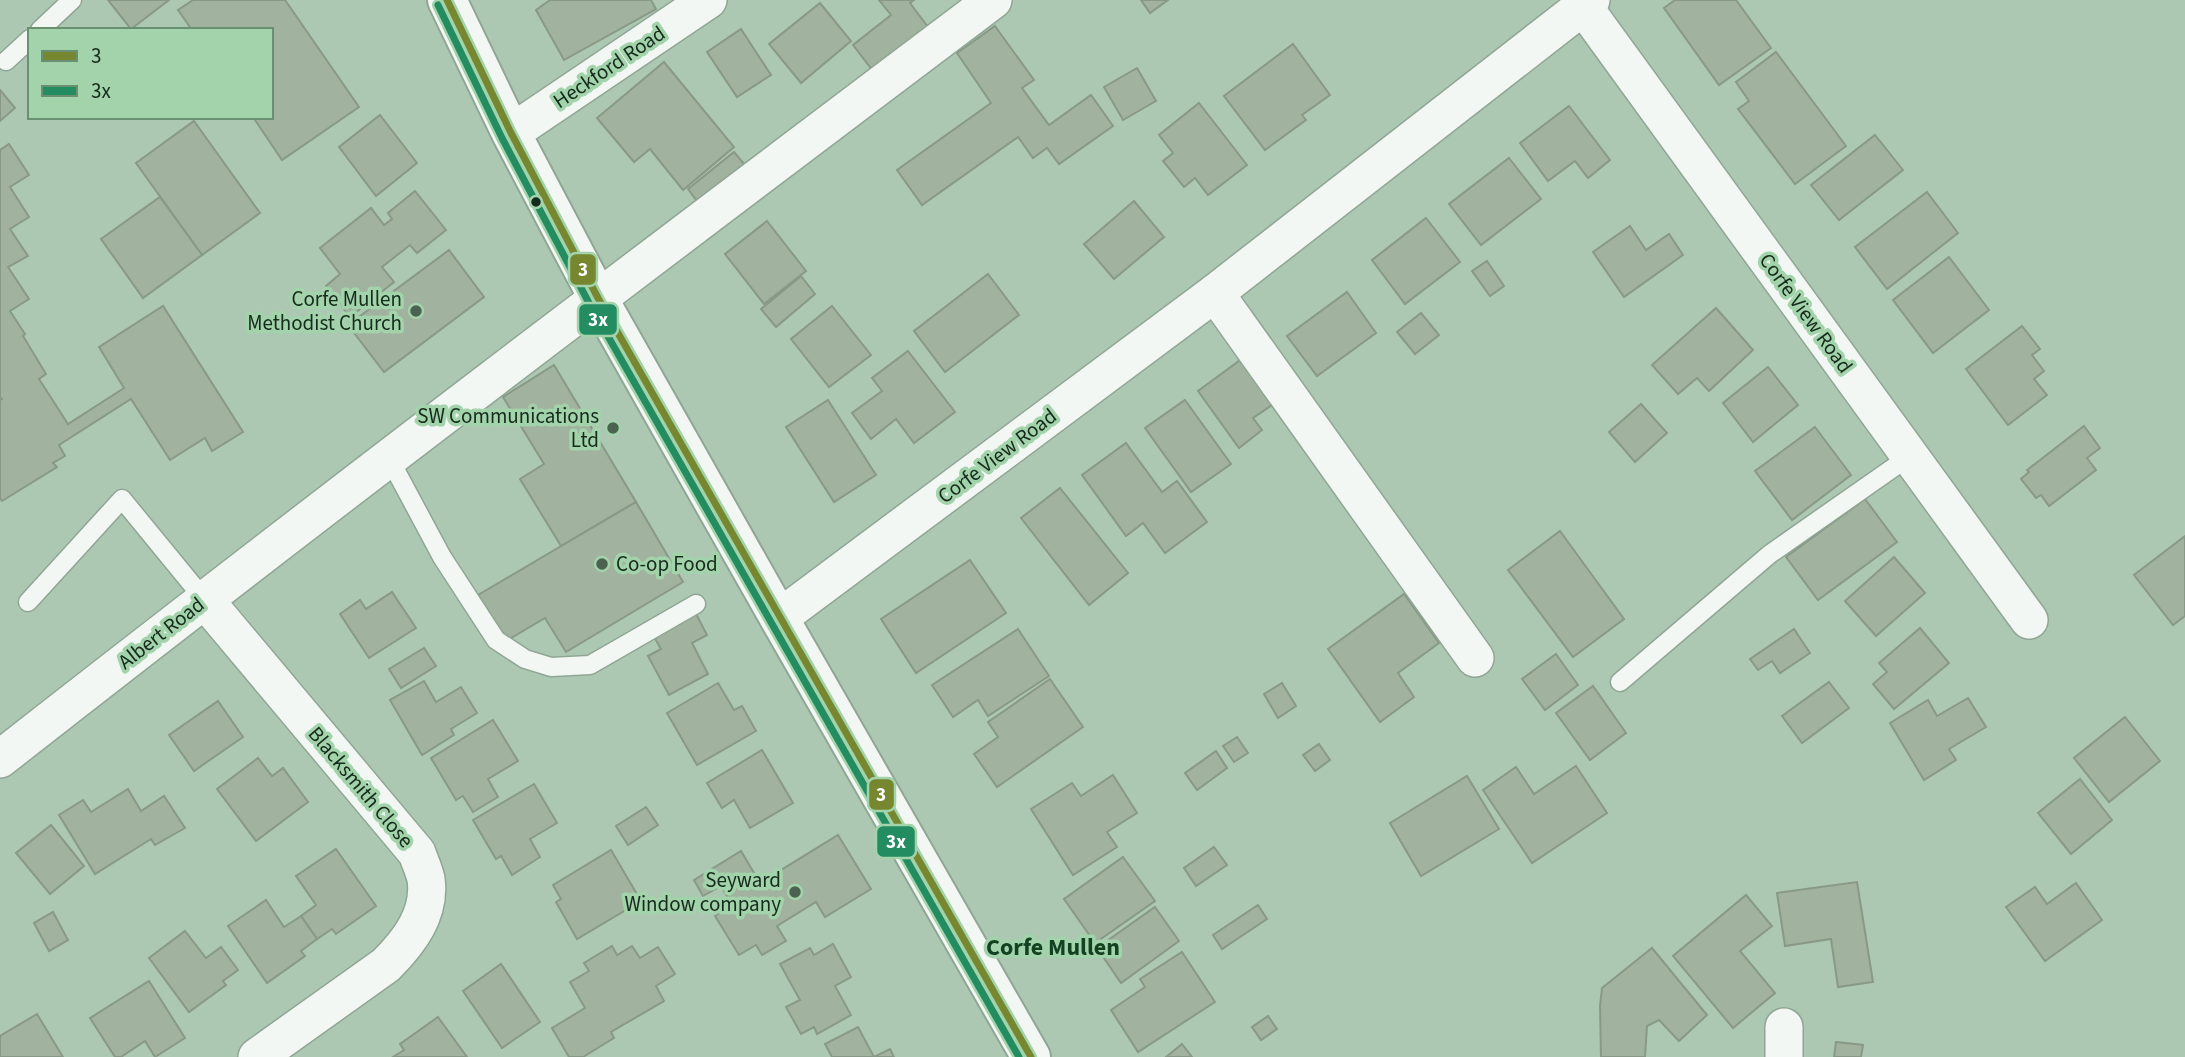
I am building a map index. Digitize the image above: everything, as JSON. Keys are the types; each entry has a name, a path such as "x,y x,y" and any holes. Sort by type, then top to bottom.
{"street":[{"path":"447,0 511,133 598,298 1031,1057"},
{"name":"Heckford Road","path":"511,133 708,0"},
{"name":"Albert Road","path":"0,759 204,599 993,0"},
{"name":"Corfe View Road","path":"779,618 1215,293 1587,3 2029,620"},
{"path":"1215,293 1475,658"},
{"name":"Blacksmith Close","path":"204,599 417,853 425,877 427,896 422,915 404,947 386,965 257,1057"}],"lane":[{"path":"42,28 72,0"},
{"path":"6,61 28,41"},
{"path":"1620,682 1770,554 1910,456"},
{"path":"390,458 442,556 496,640 525,659 551,667 590,665 696,604"},
{"path":"28,602 122,499 204,599"}],"building":[{"path":"108,0 169,0 132,28"},
{"path":"193,0 285,0 359,107 282,160 254,119 273,119 273,28 191,28 178,10"},
{"path":"550,0 651,0 656,9 564,60 536,10"},
{"path":"879,0 914,0 910,3 928,27 873,71 853,45 891,15"},
{"path":"1141,0 1168,0 1150,13"},
{"path":"1675,0 1736,0 1771,48 1719,85 1664,8"},
{"path":"820,3 851,41 801,83 769,44"},
{"path":"995,26 1034,80 1022,88 1049,125 1091,95 1113,126 1059,164 1047,148 1033,158 1018,137 922,205 897,170 991,103 957,53"},
{"path":"741,29 771,75 737,97 707,52"},
{"path":"1293,44 1330,95 1302,115 1306,120 1265,150 1224,96"},
{"path":"1776,52 1846,146 1795,184 1738,109 1749,101 1736,82"},
{"path":"664,62 734,147 683,190 650,149 634,162 597,118"},
{"path":"1137,68 1156,101 1123,120 1104,87"},
{"path":"0,90 15,108 0,121"},
{"path":"1199,103 1247,165 1208,195 1195,178 1184,187 1163,161 1173,153 1159,135"},
{"path":"1569,106 1610,160 1588,178 1575,161 1548,181 1520,143"},
{"path":"380,115 417,163 376,196 339,147"},
{"path":"194,121 260,213 202,255 136,163"},
{"path":"1875,135 1903,170 1839,220 1811,185"},
{"path":"9,144 29,175 10,187 29,217 10,229 28,256 8,267 29,299 10,311 46,374 39,379 68,424 124,388 99,347 163,306 243,432 212,451 205,438 170,460 131,399 59,445 65,456 53,463 57,467 2,501 0,150"},
{"path":"734,152 750,171 702,208 688,189"},
{"path":"1509,158 1541,199 1481,245 1449,204"},
{"path":"415,191 446,230 417,253 410,245 382,267 394,282 350,317 326,286 340,274 320,248 371,208 384,225 392,219 388,213"},
{"path":"1927,192 1958,233 1887,289 1855,247"},
{"path":"160,197 202,255 143,298 101,239"},
{"path":"1134,201 1164,237 1114,279 1084,244"},
{"path":"1426,218 1460,262 1405,304 1372,260"},
{"path":"767,221 806,271 764,304 725,254"},
{"path":"1630,226 1646,250 1669,234 1683,255 1624,297 1593,252"},
{"name":"Corfe Mullen Methodist Church","path":"449,250 484,297 384,372 348,325"},
{"path":"1949,257 1989,310 1933,353 1893,300"},
{"path":"1487,261 1504,286 1490,296 1472,271"},
{"path":"988,274 1019,315 945,372 914,331"},
{"path":"801,276 815,294 776,327 761,309"},
{"path":"1347,292 1376,333 1317,376 1287,336"},
{"path":"832,306 871,355 829,387 791,339"},
{"path":"1716,308 1753,350 1709,391 1697,378 1678,394 1652,365"},
{"path":"1421,313 1439,335 1415,354 1397,332"},
{"path":"2022,326 2040,349 2032,355 2044,371 2034,379 2047,395 2008,425 1966,369"},
{"path":"908,351 955,412 914,443 896,419 871,439 852,413 882,391 872,378"},
{"path":"1243,358 1275,403 1253,418 1262,430 1239,448 1198,391"},
{"path":"554,365 636,502 561,546 520,479 544,464 503,397"},
{"path":"1768,367 1798,405 1753,442 1723,403"},
{"path":"828,400 876,475 834,502 786,427"},
{"path":"1185,400 1231,464 1191,492 1145,428"},
{"path":"1641,404 1667,433 1635,462 1609,432"},
{"path":"2084,426 2100,448 2087,458 2096,470 2049,506 2041,495 2036,498 2021,479 2029,472 2027,470"},
{"path":"1815,427 1851,475 1792,520 1755,471"},
{"path":"1126,443 1162,492 1177,481 1207,522 1165,553 1143,523 1126,536 1082,475"},
{"path":"1060,488 1128,573 1089,605 1021,518"},
{"path":"1865,499 1897,542 1818,600 1786,557"},
{"name":"Co-op Food","path":"636,502 683,582 566,652 545,618 506,641 478,595"},
{"path":"1560,531 1624,619 1573,657 1508,570"},
{"path":"2185,536 2185,616 2173,625 2134,575"},
{"path":"1894,557 1925,593 1876,636 1845,601"},
{"path":"970,560 1006,613 916,673 881,619"},
{"path":"392,592 416,628 369,658 340,614 360,600 366,609"},
{"path":"1404,594 1439,643 1398,673 1414,697 1380,722 1328,649"},
{"path":"695,612 707,635 692,643 708,674 669,695 648,656 661,649 653,635"},
{"path":"1920,628 1949,663 1894,709 1873,684 1887,672 1879,663"},
{"path":"1018,629 1049,676 988,716 978,700 953,717 932,685"},
{"path":"1794,629 1810,653 1780,673 1772,661 1758,670 1750,659"},
{"path":"424,648 436,666 401,688 389,669"},
{"path":"1556,654 1578,685 1545,710 1522,679"},
{"path":"1050,679 1083,727 997,787 974,754 998,737 988,722"},
{"path":"424,681 436,702 461,687 477,713 451,729 454,735 422,755 390,700"},
{"path":"1829,682 1849,708 1802,743 1782,716"},
{"path":"718,683 734,710 742,706 756,731 697,765 667,713"},
{"path":"1282,683 1296,706 1278,718 1264,694"},
{"path":"1593,686 1626,733 1590,760 1556,713"},
{"path":"1968,698 1986,727 1949,749 1956,760 1924,780 1890,723 1928,700 1937,716"},
{"path":"218,701 243,737 194,771 169,735"},
{"path":"2125,717 2160,761 2109,802 2074,758"},
{"path":"493,720 518,761 488,779 498,797 473,812 463,796 456,800 431,758"},
{"path":"1237,737 1248,753 1234,762 1223,746"},
{"path":"1319,744 1330,760 1315,771 1303,755"},
{"path":"762,750 793,803 750,828 734,800 722,808 707,783"},
{"path":"1216,751 1227,768 1197,790 1185,773"},
{"path":"258,758 272,776 283,768 308,802 256,841 217,789"},
{"path":"1576,766 1607,813 1532,863 1483,790 1516,767 1534,794"},
{"path":"1113,775 1137,813 1107,832 1117,847 1073,875 1031,809 1072,783 1081,796"},
{"path":"1467,776 1499,829 1421,876 1390,823"},
{"path":"2080,779 2112,820 2071,854 2038,813"},
{"path":"534,784 557,823 530,839 540,857 512,875 501,856 496,859 473,820"},
{"path":"128,789 141,811 164,796 185,828 155,845 151,839 95,874 59,815 83,800 91,812"},
{"path":"646,807 658,825 628,845 616,826"},
{"path":"51,825 84,866 50,894 16,853"},
{"name":"Seyward Window company","path":"838,835 871,889 825,917 816,902 777,926 786,941 762,955 756,945 739,955 715,916 732,905 721,886 703,896 694,880 741,851 760,883"},
{"path":"1214,847 1227,865 1196,886 1184,868"},
{"path":"336,849 376,906 336,934 332,929 317,939 301,916 316,905 296,876"},
{"path":"611,850 641,901 577,939 556,902 561,899 553,885"},
{"path":"1123,857 1155,901 1095,943 1064,899"},
{"path":"1857,882 1873,982 1838,987 1831,939 1785,946 1777,893"},
{"path":"2076,883 2102,920 2045,961 2006,907 2035,887 2047,904"},
{"path":"1746,895 1772,926 1740,951 1775,993 1733,1028 1673,956"},
{"path":"266,900 284,927 301,916 317,939 301,951 305,956 267,983 228,926"},
{"path":"1258,905 1267,919 1222,949 1213,935"},
{"path":"1155,907 1179,941 1121,983 1097,948"},
{"path":"53,912 68,940 49,951 34,923"},
{"path":"185,931 206,958 221,947 238,970 223,981 226,985 189,1012 149,958"},
{"path":"833,944 851,977 835,986 851,1015 817,1034 814,1027 801,1034 786,1007 800,1000 780,964 810,948 814,955"},
{"path":"612,946 617,955 632,946 640,958 658,947 675,974 656,986 664,1001 611,1032 614,1038 583,1057 569,1057 552,1028 585,1008 570,982 589,971 584,963"},
{"path":"1652,948 1707,1015 1679,1041 1659,1020 1647,1026 1645,1057 1601,1057 1602,988"},
{"path":"1182,952 1215,1002 1138,1052 1111,1010 1145,987 1140,979"},
{"path":"501,964 540,1022 502,1048 463,991"},
{"path":"149,981 185,1038 155,1057 145,1041 121,1057 115,1057 90,1018"},
{"path":"37,1014 63,1057 0,1057 0,1036"},
{"path":"1268,1016 1277,1029 1261,1040 1252,1027"},
{"path":"438,1017 467,1057 393,1057 404,1050 400,1044"},
{"path":"858,1027 874,1057 832,1057 825,1044"},
{"path":"1836,1042 1863,1045 1861,1057 1834,1057"},
{"path":"1182,1044 1192,1057 1166,1057"},
{"path":"890,1049 894,1057 874,1057"}],"transit line":[{"name":"3","path":"447,0 511,133 598,298 1031,1057"},
{"name":"3x","path":"438,5 502,138 589,303 1019,1057"}],"place":[{"name":"Corfe Mullen Methodist Church","path":"416,311"},
{"name":"SW Communications Ltd","path":"613,428"},
{"name":"Co-op Food","path":"602,564"},
{"name":"Seyward Window company","path":"795,892"}],"district":[{"name":"Corfe Mullen","path":"1053,947"}]}
